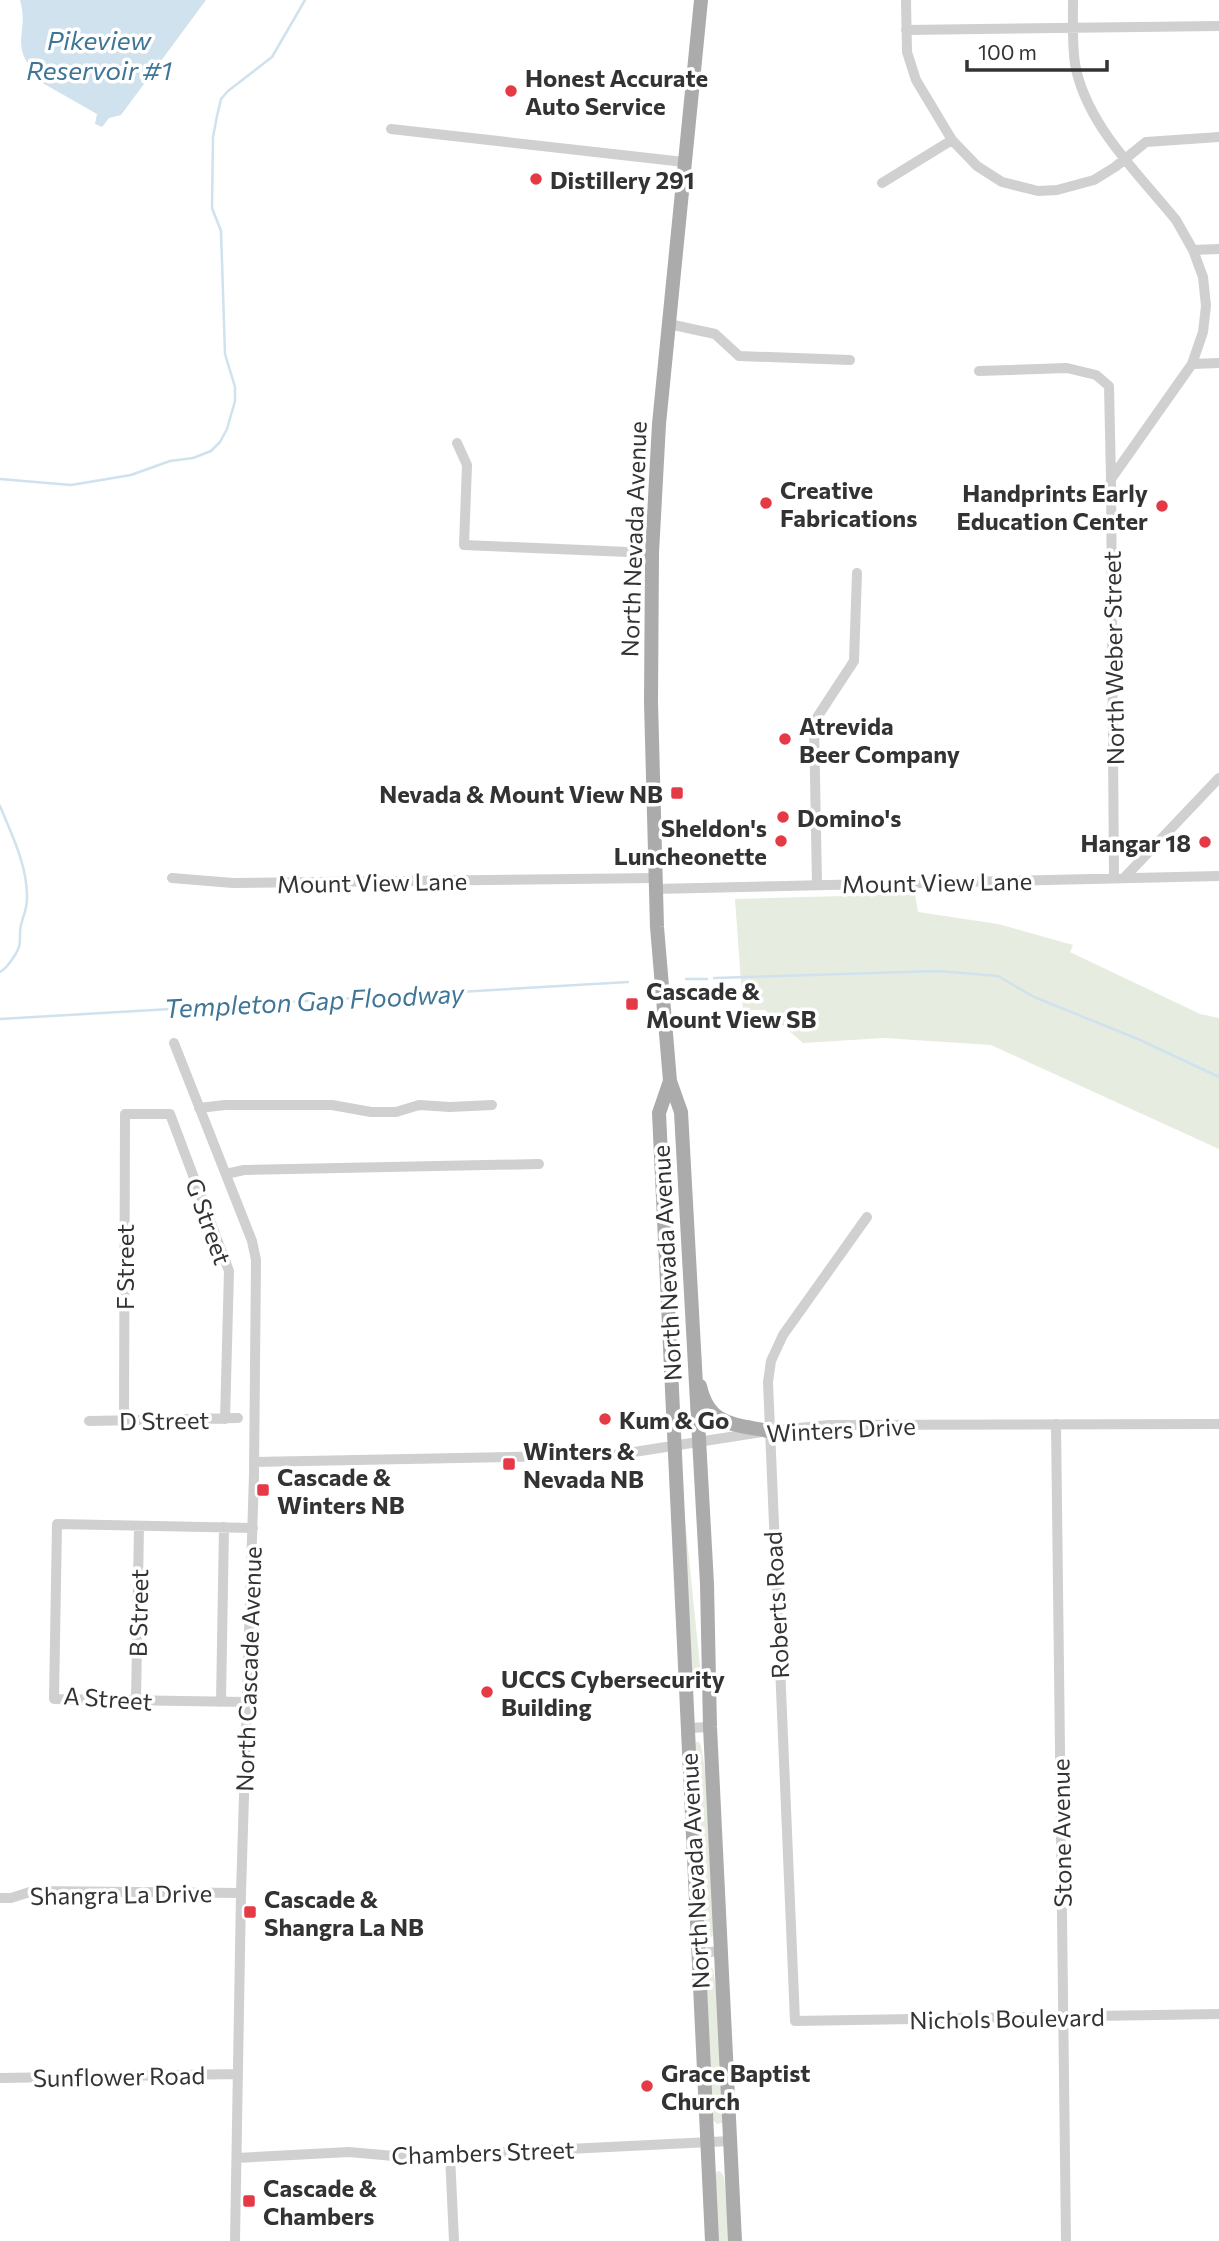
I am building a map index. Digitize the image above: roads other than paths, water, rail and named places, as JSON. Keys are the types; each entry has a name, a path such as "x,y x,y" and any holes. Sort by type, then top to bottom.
{"main road":[{"name":"North Nevada Avenue","path":"701,0 659,424 652,553 651,702 656,884 670,1081 681,1112 707,1584 710,1727 735,2241"},
{"name":"North Nevada Avenue","path":"670,1081 659,1113 712,2241"},
{"path":"694,1358 702,1395 715,1416 731,1423 768,1431"}],"street":[{"path":"906,0 910,67 932,108 952,140 977,166 988,175 1010,185 1038,191 1057,190 1094,180 1146,142 1156,139 1219,137"},
{"path":"1073,0 1076,66 1084,96 1102,131 1176,220 1194,250 1203,277 1206,306 1203,332 1192,364 1111,479"},
{"path":"906,30 1219,26"},
{"path":"391,129 684,162"},
{"path":"882,183 952,140"},
{"path":"1194,250 1219,249"},
{"path":"669,324 715,334 739,356 850,360"},
{"path":"1192,364 1219,363"},
{"name":"North Weber Street","path":"979,371 1067,369 1096,374 1109,386 1119,878"},
{"path":"457,443 467,465 464,545 652,553"},
{"path":"817,884 814,722 855,661 857,573"},
{"path":"1119,878 1219,778"},
{"name":"Mount View Lane","path":"172,878 233,883 817,884 1219,876"},
{"name":"North Cascade Avenue","path":"174,1043 252,1241 256,1260 245,1418 254,1462 235,2241"},
{"path":"199,1108 225,1105 332,1105 371,1112 396,1112 419,1105 492,1105"},
{"name":"G Street","path":"125,1114 170,1114 229,1272 225,1419"},
{"name":"F Street","path":"124,1421 125,1114"},
{"path":"226,1174 244,1170 540,1164"},
{"name":"Roberts Road","path":"795,2021 768,1382 771,1361 783,1335 867,1217"},
{"name":"D Street","path":"89,1421 245,1418"},
{"name":"Stone Avenue","path":"1056,1424 1066,2241"},
{"name":"Winters Drive","path":"254,1462 588,1456 642,1452 768,1431 829,1425 1219,1424"},
{"name":"A Street","path":"139,1526 57,1524 54,1699 247,1702"},
{"path":"139,1526 253,1528"},
{"name":"B Street","path":"136,1701 139,1526"},
{"path":"221,1702 224,1527"},
{"path":"688,1728 710,1727"},
{"name":"Shangra La Drive","path":"0,1898 11,1898 33,1891 242,1893"},
{"path":"699,1953 721,1951"},
{"name":"Nichols Boulevard","path":"795,2021 1219,2014"},
{"name":"Sunflower Road","path":"0,2078 238,2074"},
{"name":"Chambers Street","path":"237,2158 349,2152 392,2157 450,2155 730,2141"},
{"path":"450,2155 454,2241"}],"water":[{"name":"Pikeview Reservoir #1","path":"20,0 206,0 121,115 109,118 102,127 95,124 97,114 39,81 29,66 22,47"}],"waterway":[{"path":"0,479 71,485 131,475 170,461 193,458 211,451 220,442 227,429 235,401 235,387 225,354 221,231 212,208 213,137 217,116 221,99 228,91 272,57 305,0"},
{"path":"0,806 22,863 27,887 19,947 6,968 0,972"},
{"name":"Templeton Gap Floodway","path":"714,978 938,971 998,976 1034,997 1138,1039 1219,1077"},
{"name":"Templeton Gap Floodway","path":"686,979 707,979"},
{"name":"Templeton Gap Floodway","path":"0,1019 628,982"}],"place":[{"name":"Honest Accurate Auto Service","path":"511,91"},
{"name":"Distillery 291","path":"536,179"},
{"name":"Creative Fabrications","path":"766,503"},
{"name":"Handprints Early Education Center","path":"1162,506"},
{"name":"Atrevida Beer Company","path":"785,739"},
{"name":"Nevada & Mount View NB","path":"677,793"},
{"name":"Domino's","path":"783,817"},
{"name":"Sheldon's Luncheonette","path":"781,841"},
{"name":"Hangar 18","path":"1205,842"},
{"name":"Cascade & Mount View SB","path":"632,1004"},
{"name":"Kum & Go","path":"605,1419"},
{"name":"Winters & Nevada NB","path":"509,1464"},
{"name":"Cascade & Winters NB","path":"263,1490"},
{"name":"UCCS Cybersecurity Building","path":"487,1692"},
{"name":"Cascade & Shangra La NB","path":"250,1912"},
{"name":"Grace Baptist Church","path":"647,2086"},
{"name":"Cascade & Chambers","path":"249,2201"}]}
